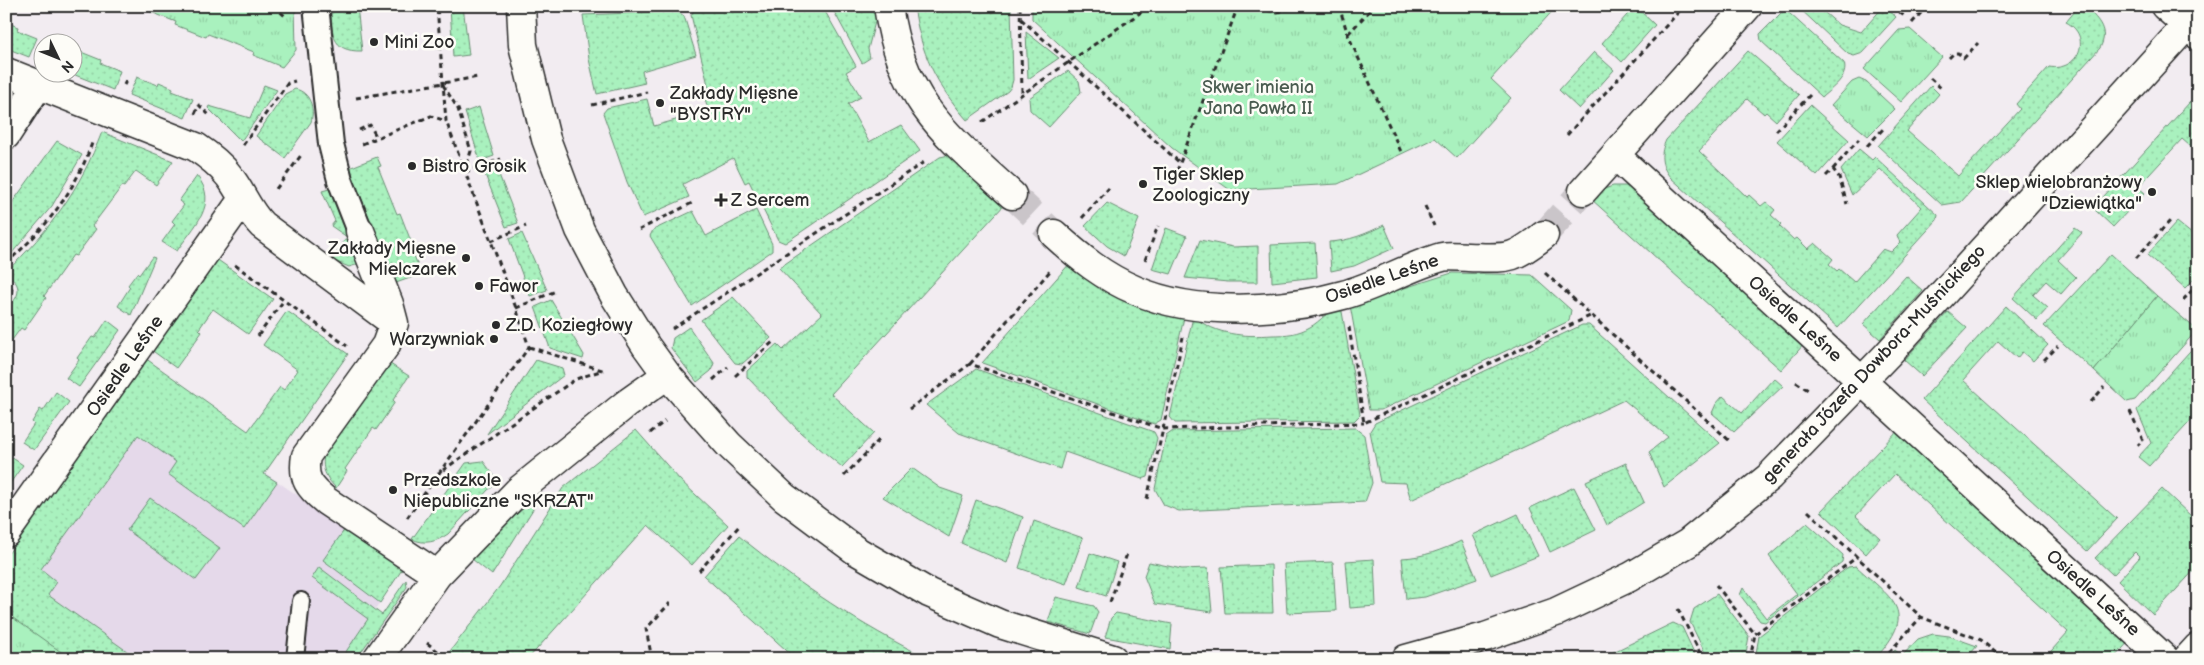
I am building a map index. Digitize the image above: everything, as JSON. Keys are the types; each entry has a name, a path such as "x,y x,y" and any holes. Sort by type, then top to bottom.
{"street":[{"path":"316,6 331,144 340,180 389,304 394,323 386,345 306,456 304,468 306,480 312,490 437,575"},
{"path":"521,6 523,45 546,139 580,230 614,296 666,375 729,445 784,497 855,550 929,593 1000,624 1112,659"},
{"path":"888,6 892,31 903,69 933,120 1012,195"},
{"path":"1583,191 1748,6"},
{"path":"2165,6 2192,30"},
{"name":"generała Józefa Dowbora-Muśnickiego","path":"1406,659 1485,637 1556,612 1630,577 1688,543 1769,477 1862,381 2192,30"},
{"path":"6,72 196,147 210,156 229,176 249,208 394,323"},
{"path":"6,135 39,84"},
{"name":"Osiedle Leśne","path":"1615,155 2166,659"},
{"name":"Osiedle Leśne","path":"6,533 249,208"},
{"name":"Osiedle Leśne","path":"1067,235 1102,274 1136,291 1191,304 1230,309 1307,304 1344,295 1379,283 1403,271 1444,256 1506,258 1522,252 1544,235"},
{"path":"377,659 437,575 518,491 626,404 666,375"},
{"path":"2187,659 2198,647"}],"lane":[{"path":"295,659 301,601"}],"path":[{"path":"437,6 446,121 516,308 529,348"},
{"path":"573,8 694,6"},
{"path":"1020,6 1022,93"},
{"path":"646,346 954,142 1150,6"},
{"path":"1178,171 1239,6 1277,12 1299,6"},
{"path":"1339,6 1348,34 1402,154"},
{"path":"1348,34 1374,6"},
{"path":"1567,135 1684,6"},
{"path":"1893,6 1904,16"},
{"path":"1912,23 1927,6"},
{"path":"1021,19 1180,162"},
{"path":"1949,58 1954,53 1958,53 1964,58 1978,43"},
{"path":"241,148 288,83 322,73"},
{"path":"249,208 326,111 442,83 478,77"},
{"path":"1930,78 1943,90"},
{"path":"442,83 458,109 470,151 465,172"},
{"path":"592,105 647,92"},
{"path":"1776,131 1810,95"},
{"path":"368,142 431,116 446,121"},
{"path":"1867,146 1885,127"},
{"path":"6,262 38,234 56,212 82,168 95,134"},
{"path":"1826,176 1859,138"},
{"path":"465,172 501,159"},
{"path":"1833,169 1839,177 1848,204"},
{"path":"909,409 970,364 1067,235 1109,188"},
{"path":"639,230 692,203"},
{"path":"1425,206 1438,233"},
{"path":"2136,258 2170,221"},
{"path":"491,241 526,226"},
{"path":"1143,265 1158,226"},
{"path":"1522,252 1731,442"},
{"path":"233,264 348,346"},
{"path":"6,282 12,287 13,292 11,297 6,300"},
{"path":"2183,300 2198,284"},
{"path":"516,308 556,291"},
{"path":"1344,295 1364,423"},
{"path":"258,336 284,300"},
{"path":"1146,499 1191,304"},
{"path":"970,364 1163,429 1364,423 1592,315"},
{"path":"735,376 774,341"},
{"path":"2044,360 2058,346"},
{"path":"440,472 576,379 603,370 529,348"},
{"path":"389,543 529,348"},
{"path":"2091,402 2104,387"},
{"path":"2130,411 2143,440 2138,445"},
{"path":"844,476 880,439"},
{"path":"1808,511 1921,617 1982,640 1998,654"},
{"path":"699,571 740,525"},
{"path":"1110,602 1127,554"},
{"path":"1750,659 1755,634 1857,557"},
{"path":"1716,585 1755,634"},
{"path":"652,659 646,629 670,603"},
{"path":"1678,609 1703,659"},
{"path":"1883,659 1921,617"}],"shaded area":[{"path":"130,380 403,568 341,659 6,659 6,558"}],"green space":[{"path":"136,6 295,6 296,50 282,67 253,55 254,52 208,34 206,37 175,25 176,22"},
{"path":"331,6 357,6 362,51 344,48 338,44 333,32"},
{"path":"450,6 463,6 469,55 453,57"},
{"path":"822,6 856,66 846,72 861,97 848,104 869,142 901,125 920,151 785,243 778,240 749,181 745,183 733,158 683,184 689,197 643,217 627,182 603,113 607,108 647,99 654,126 708,111 703,90 709,89 691,15 694,10"},
{"path":"831,6 863,6 877,14 868,49 870,58 862,63"},
{"path":"914,6 1011,6 1013,80 1008,91 967,120 946,93 931,67 921,39"},
{"name":"Skwer imienia Jana Pawła II","path":"1032,6 1557,6 1491,79 1511,98 1457,158 1435,138 1338,184 1230,190 1172,148 1032,19"},
{"path":"1635,6 1655,25 1622,62 1602,43"},
{"path":"1797,6 1817,6 1839,25 1861,32 1884,6 1896,17 1863,53 1854,56 1848,54"},
{"path":"2087,9 2099,22 2103,31 2103,42 2100,48 1961,202 1942,205 1878,146 1931,86 1939,94 1907,131 1958,176 2020,109 2016,104 2049,67 2059,67 2075,59 2079,52 2079,36 2074,28 2066,22 2076,10"},
{"path":"677,11 684,16 696,55 642,71 645,83 597,94 589,59 583,15"},
{"path":"1783,11 1789,13 1844,63 1845,68 1842,78 1822,97 1761,41 1760,34"},
{"path":"6,22 18,27 17,30 32,36 32,50 29,57 6,48"},
{"path":"1910,29 1942,57 1901,102 1864,69 1899,30"},
{"path":"1026,32 1059,58 1028,79"},
{"path":"1748,51 1799,95 1776,121 1766,112 1764,114 1747,99 1699,151 1747,197 1749,195 1761,206 1766,202 1775,210 1771,215 1781,224 1779,226 1794,240 1797,238 1808,249 1815,243 1833,259 1829,264 1837,271 1839,269 1854,282 1883,249 1891,252 1900,243 1897,235 1922,207 1880,169 1852,195 1841,170 1859,149 1872,160 1875,157 1938,215 1937,220 1838,328 1670,177 1664,168 1662,154 1666,140"},
{"path":"82,52 101,60 100,63 120,71 113,90 82,78"},
{"path":"1594,52 1614,70 1579,109 1559,90"},
{"path":"1068,71 1079,81 1081,92 1049,127 1030,110 1029,98"},
{"path":"137,77 158,85 159,82 173,88 172,91 193,99 185,118 129,95"},
{"path":"1859,79 1866,82 1895,109 1868,136 1831,105 1852,82"},
{"path":"264,85 277,90 241,141 208,108 209,106 250,118"},
{"path":"295,89 308,97 312,106 312,117 311,122 285,158 256,136 285,94"},
{"path":"2190,102 2198,109 2198,153 2182,139 2138,187 2145,193 2113,227 2093,208"},
{"path":"1810,105 1849,140 1817,176 1777,141"},
{"path":"479,107 494,156 480,161 465,112"},
{"path":"102,132 173,161 156,185 136,171 124,187 122,186 92,226 96,229 76,256 73,255 44,296 46,298 24,330 21,328 6,348 6,306 15,299 18,291 15,282 6,276 6,272 50,224 62,208 84,172"},
{"path":"57,141 82,155 52,206 6,260 6,211"},
{"path":"949,155 1006,203 831,394 874,433 842,467 801,433 747,377 747,371 777,344 783,350 822,314 779,268 940,157"},
{"path":"377,157 381,166 378,167 397,214 400,213 421,274 396,283 349,168"},
{"path":"496,167 518,223 506,227 484,172"},
{"path":"197,176 206,196 205,206 202,215 177,251 162,242 175,224 172,221 184,205 179,201"},
{"path":"1613,186 1626,186 1636,190 1805,343 1781,370 1591,199 1604,189"},
{"path":"329,189 359,264 349,267 332,260 347,237 331,226 335,221 322,191"},
{"path":"1107,203 1139,219 1124,256 1107,246 1085,226"},
{"path":"756,210 772,244 772,251 692,306 650,236 653,230 693,211 706,236"},
{"path":"2177,222 2198,239 2198,275 2185,288 2147,255"},
{"path":"1384,225 1394,248 1354,266 1331,271 1329,242 1357,236"},
{"path":"1166,228 1187,236 1171,274 1152,269"},
{"path":"2075,228 2082,233 2058,260 2076,277 2061,294 2046,281 2033,295 2048,308 2037,320 2013,298"},
{"path":"522,233 547,290 530,296 509,239"},
{"path":"1200,240 1233,247 1258,246 1258,282 1228,282 1185,278"},
{"path":"1315,243 1317,277 1272,282 1271,245"},
{"path":"2111,254 2157,296 2094,371 2044,326"},
{"path":"152,257 155,258 131,315 118,306 130,287 128,285 137,273 139,275"},
{"path":"215,258 273,299 248,334 213,309 199,329 202,332 176,368 150,349"},
{"path":"1071,262 1185,313 1161,420 1154,424 982,363"},
{"path":"1452,273 1532,275 1571,310 1569,321 1381,410 1369,410 1350,305"},
{"path":"1906,276 1923,291 1880,339 1863,324"},
{"path":"2157,296 2197,330 2135,400 2127,402 2094,371"},
{"path":"733,297 771,338 742,364 735,363 701,320"},
{"path":"551,300 584,355 583,359 550,348 535,307"},
{"path":"1341,306 1360,415 1354,421 1175,423 1170,417 1193,317 1212,328 1231,334 1251,336 1283,335 1296,333 1314,325 1333,309"},
{"path":"2006,306 2048,345 2033,361 2022,352 2017,358 1998,341 1963,380 2117,519 2087,551 1922,400"},
{"path":"287,311 348,354 264,474 277,482 244,529 168,474 176,462 138,435 41,569 57,582 48,595 138,659 6,659 6,557 145,358 248,431 280,387 284,390 298,370 263,345"},
{"path":"1948,312 1967,328 1922,376 1904,360"},
{"path":"107,320 120,330 79,387 66,378 79,360 77,358 92,337 95,338"},
{"path":"1582,325 1589,325 1720,443 1664,487 1649,452 1668,437 1624,400 1411,500 1406,483 1380,482 1370,431 1375,423"},
{"path":"689,327 714,363 711,371 697,382 671,348 673,338"},
{"path":"2198,342 2198,413 2149,466 2138,457 2151,443 2137,410"},
{"path":"536,360 562,368 564,375 487,434"},
{"path":"387,362 409,376 393,400 395,402 376,430 373,428 345,469 347,471 336,488 324,470 323,460 326,449"},
{"path":"976,369 1154,432 1157,438 1148,477 1142,479 1065,452 1060,469 959,433 926,405"},
{"path":"1774,378 1783,386 1734,432 1712,413 1716,404 1723,396 1742,413"},
{"path":"56,392 69,402 34,450 22,442 34,424 32,422 40,409 43,411"},
{"path":"1355,428 1364,435 1372,483 1365,502 1179,511 1164,505 1155,489 1166,436 1173,431"},
{"path":"1900,428 2131,639 2113,659 2044,659 2068,632 1895,474 1856,516 1880,538 1866,554 1821,511"},
{"path":"636,430 680,480 728,525 692,565 648,525 528,659 444,659 500,586 563,488"},
{"path":"11,457 23,465 6,489 6,463"},
{"path":"483,461 499,482 488,490 448,534 430,542 412,539 466,463"},
{"path":"1626,463 1644,502 1607,525 1586,481"},
{"path":"912,468 940,488 963,496 949,537 883,497"},
{"path":"1574,487 1596,530 1550,552 1530,508"},
{"path":"2162,489 2191,516 2198,509 2198,566 2153,615 2118,581 2140,557 2135,552 2113,575 2095,558"},
{"path":"543,493 492,575 472,559 508,521"},
{"path":"150,498 220,548 196,580 127,530"},
{"path":"976,500 1023,517 1007,563 961,543"},
{"path":"1518,514 1538,556 1491,575 1473,535"},
{"path":"1034,521 1083,538 1066,584 1019,568"},
{"path":"1807,523 1843,555 1842,562 1765,622 1760,621 1740,595 1743,588 1766,618 1797,594 1769,556"},
{"path":"345,529 403,568 380,603 323,560"},
{"path":"739,536 784,571 831,603 879,633 929,659 796,659 704,576"},
{"path":"1461,541 1477,579 1425,597 1406,599 1402,558 1433,553"},
{"path":"1090,553 1117,562 1106,596 1079,587"},
{"path":"1374,559 1376,606 1350,608 1346,561"},
{"path":"1149,562 1182,569 1208,568 1212,612 1155,604 1144,576"},
{"path":"1333,562 1336,611 1287,613 1284,564"},
{"path":"1271,565 1273,613 1225,613 1221,567"},
{"path":"1856,566 1881,589 1896,608 1898,618 1896,629 1875,659 1755,659 1759,636 1848,567"},
{"path":"319,567 382,615 406,580 407,587 356,659 341,659 368,619 312,578"},
{"path":"1717,594 1749,636 1745,659 1708,659 1690,622 1694,609"},
{"path":"1056,597 1094,606 1098,612 1090,634 1048,622"},
{"path":"6,613 71,659 6,659"},
{"path":"1116,613 1172,624 1170,649 1105,637 1111,618"},
{"path":"1673,623 1682,627 1697,659 1599,659"},
{"path":"1933,634 1949,636 1977,646 1966,659 1887,659 1895,650 1902,656 1918,639"}],"tunnel":[{"path":"1544,235 1583,191"},
{"path":"1012,195 1054,234"}],"place":[{"name":"Mini Zoo","path":"374,42"},
{"name":"Zakłady Mięsne \"BYSTRY\"","path":"660,103"},
{"name":"Bistro Grosik","path":"412,166"},
{"name":"Tiger Sklep Zoologiczny","path":"1143,184"},
{"name":"Sklep wielobranżowy \"Dziewiątka\"","path":"2152,192"},
{"name":"Z Sercem","path":"721,200"},
{"name":"Zakłady Mięsne Mielczarek","path":"466,258"},
{"name":"Fawor","path":"479,286"},
{"name":"Z.D. Koziegłowy","path":"496,325"},
{"name":"Warzywniak","path":"494,339"},
{"name":"Przedszkole Niepubliczne \"SKRZAT\"","path":"393,490"}]}
